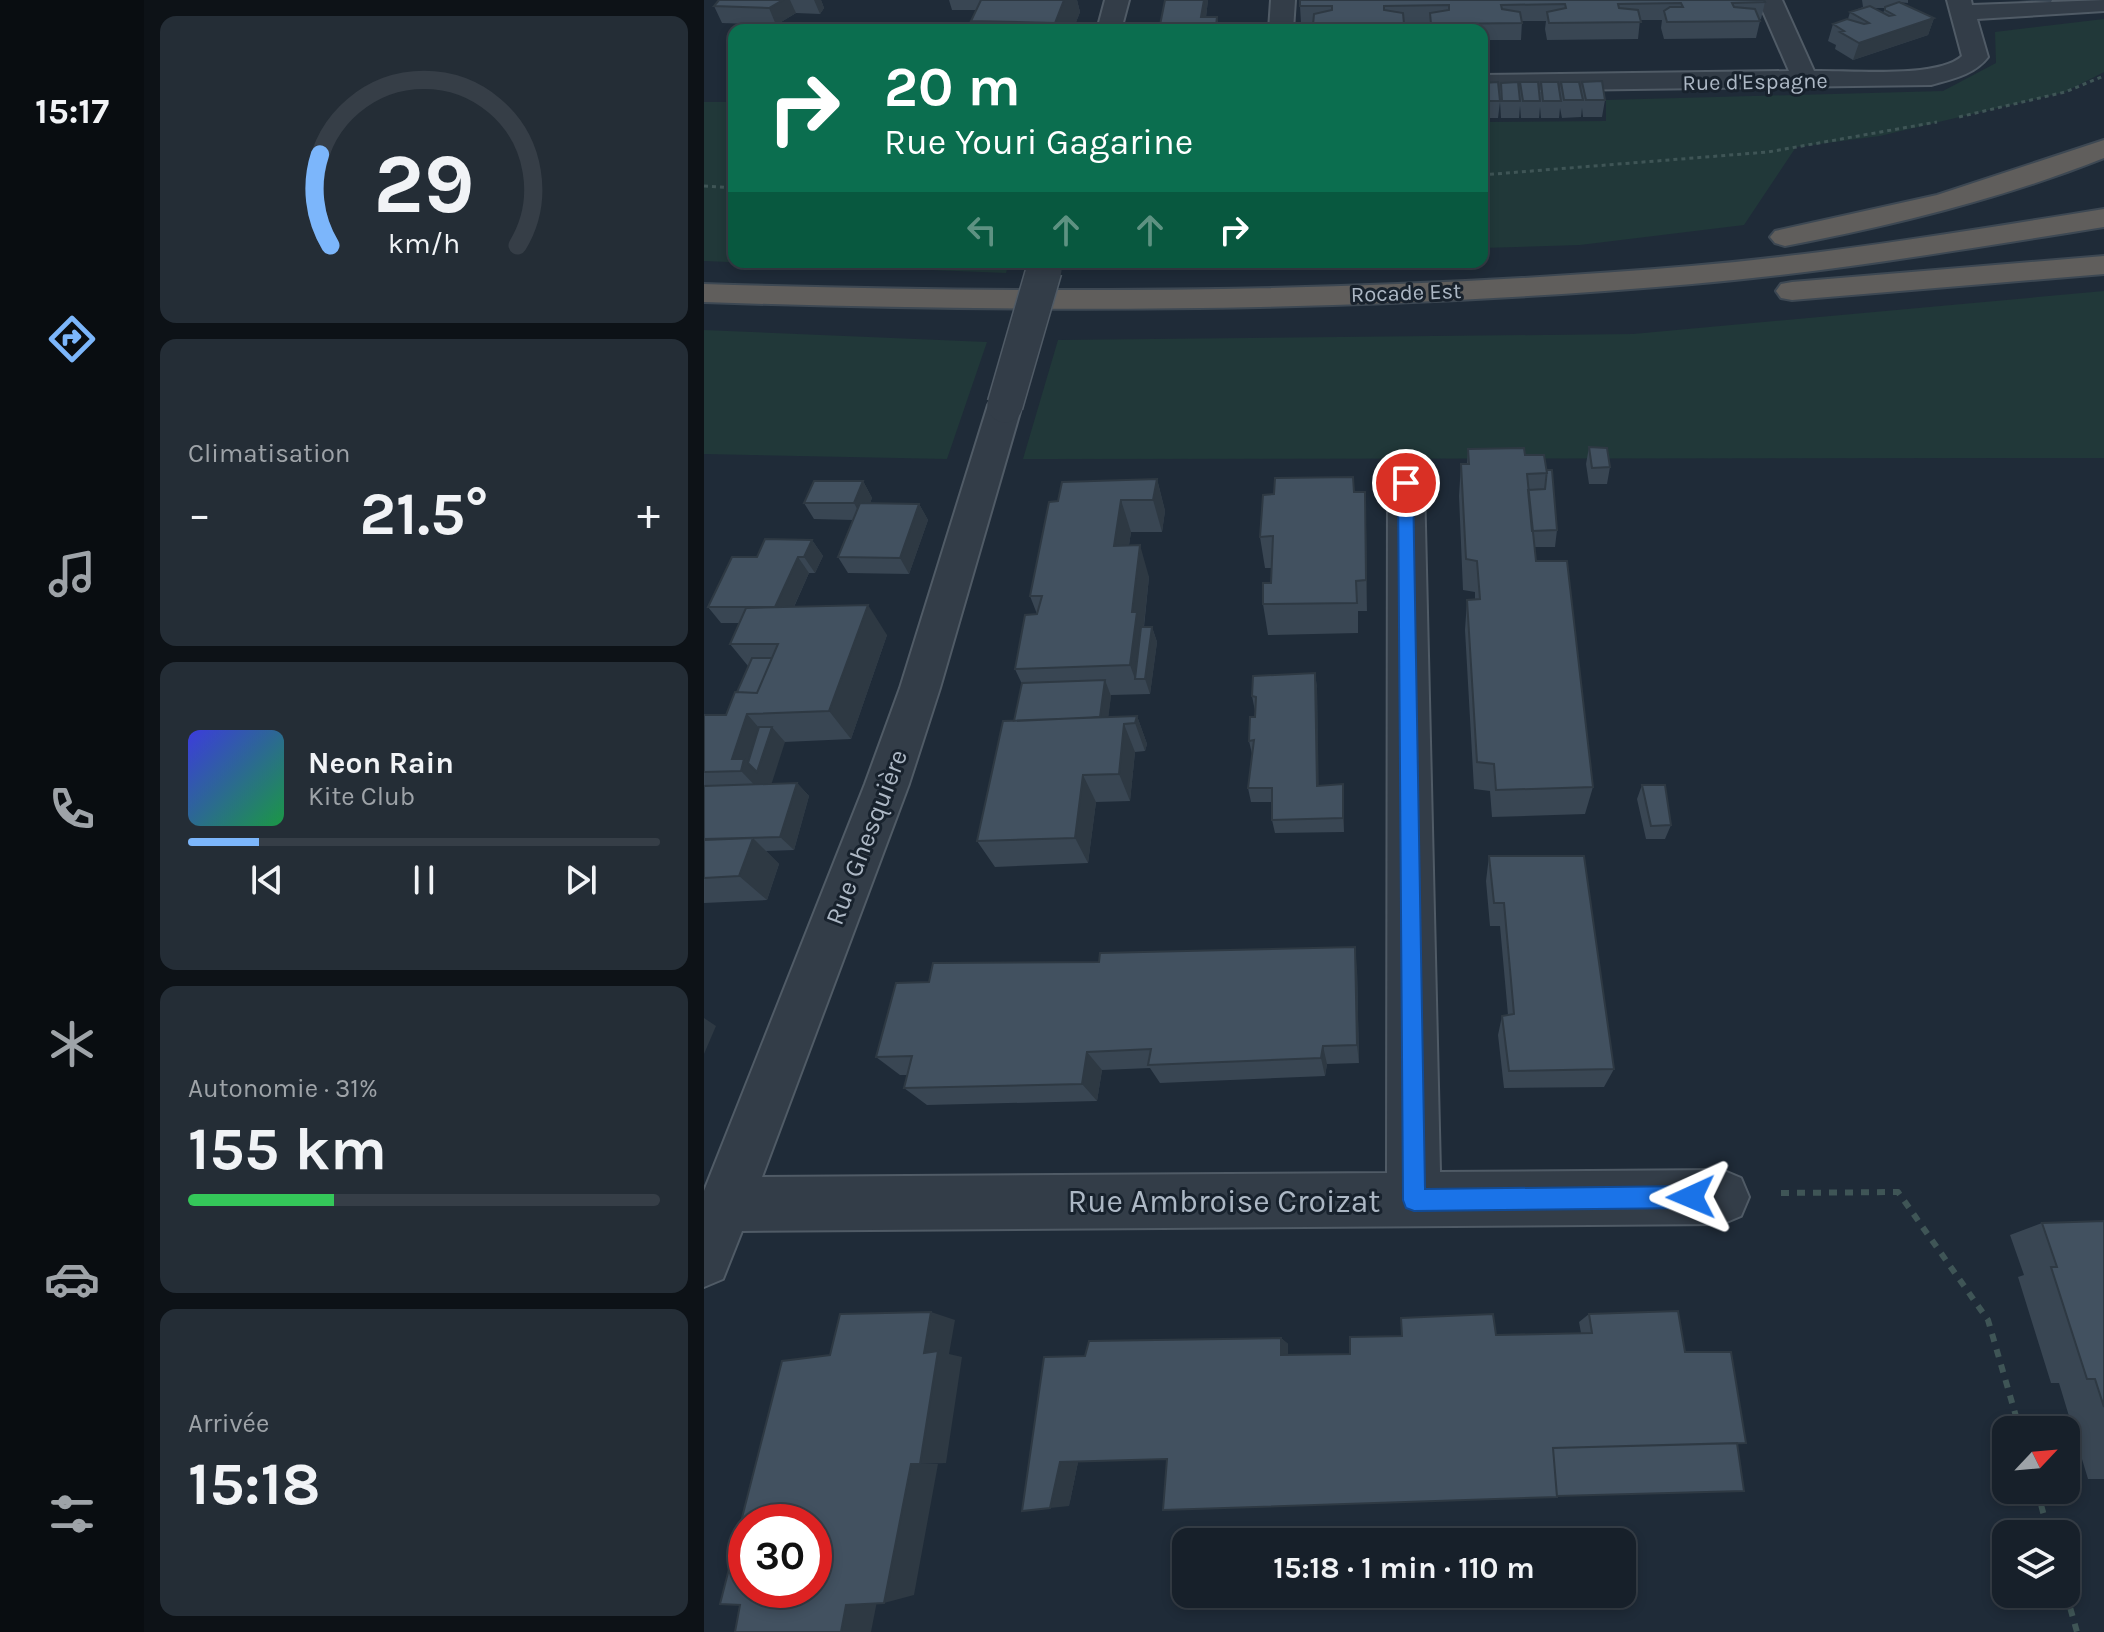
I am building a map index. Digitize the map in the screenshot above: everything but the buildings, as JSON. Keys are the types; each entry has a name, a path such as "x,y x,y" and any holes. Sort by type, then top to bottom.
{"highway":[{"path":"1370,293 1513,270 1680,252 1817,231 1978,194 2104,148"},
{"name":"Rocade Est","path":"704,293 1001,298 1370,293 1694,275 1913,248 2104,218"},
{"path":"1370,293 1543,302 1627,301 1866,286 2104,265"}],"street":[{"path":"1111,24 1117,0"},
{"path":"1281,24 1283,0"},
{"path":"1770,0 1806,81"},
{"path":"1961,6 2104,4"},
{"name":"Rue d'Espagne","path":"1488,83 1931,77 1972,63 1975,50 1961,6"},
{"name":"Rue Ghesquière","path":"704,1260 892,771 1044,268"},
{"path":"1406,483 1414,1200"},
{"name":"Rue Ambroise Croizat","path":"726,1204 1722,1197"}],"path":[{"path":"1957,118 2065,92 2104,76"},
{"path":"1488,175 1653,164 1880,136 1941,121"},
{"path":"704,186 728,188"},
{"path":"1722,1197 1755,1193 1898,1192 1988,1320 2016,1416"},
{"path":"2070,1608 2077,1632"}],"green space":[{"path":"2104,19 2104,72 2065,92 1880,136 1796,147 1744,225 1580,245 1488,248 1488,122 1606,121 1606,100 1943,91 1996,63 1995,32"},
{"path":"704,102 728,102 728,262 704,261"},
{"path":"880,268 1007,268 1006,273"},
{"path":"2104,291 2104,458 1023,459 1058,340 1633,334"},
{"path":"704,330 987,342 947,459 704,454"}],"route":[{"path":"1406,483 1414,1200 1691,1197"}]}
